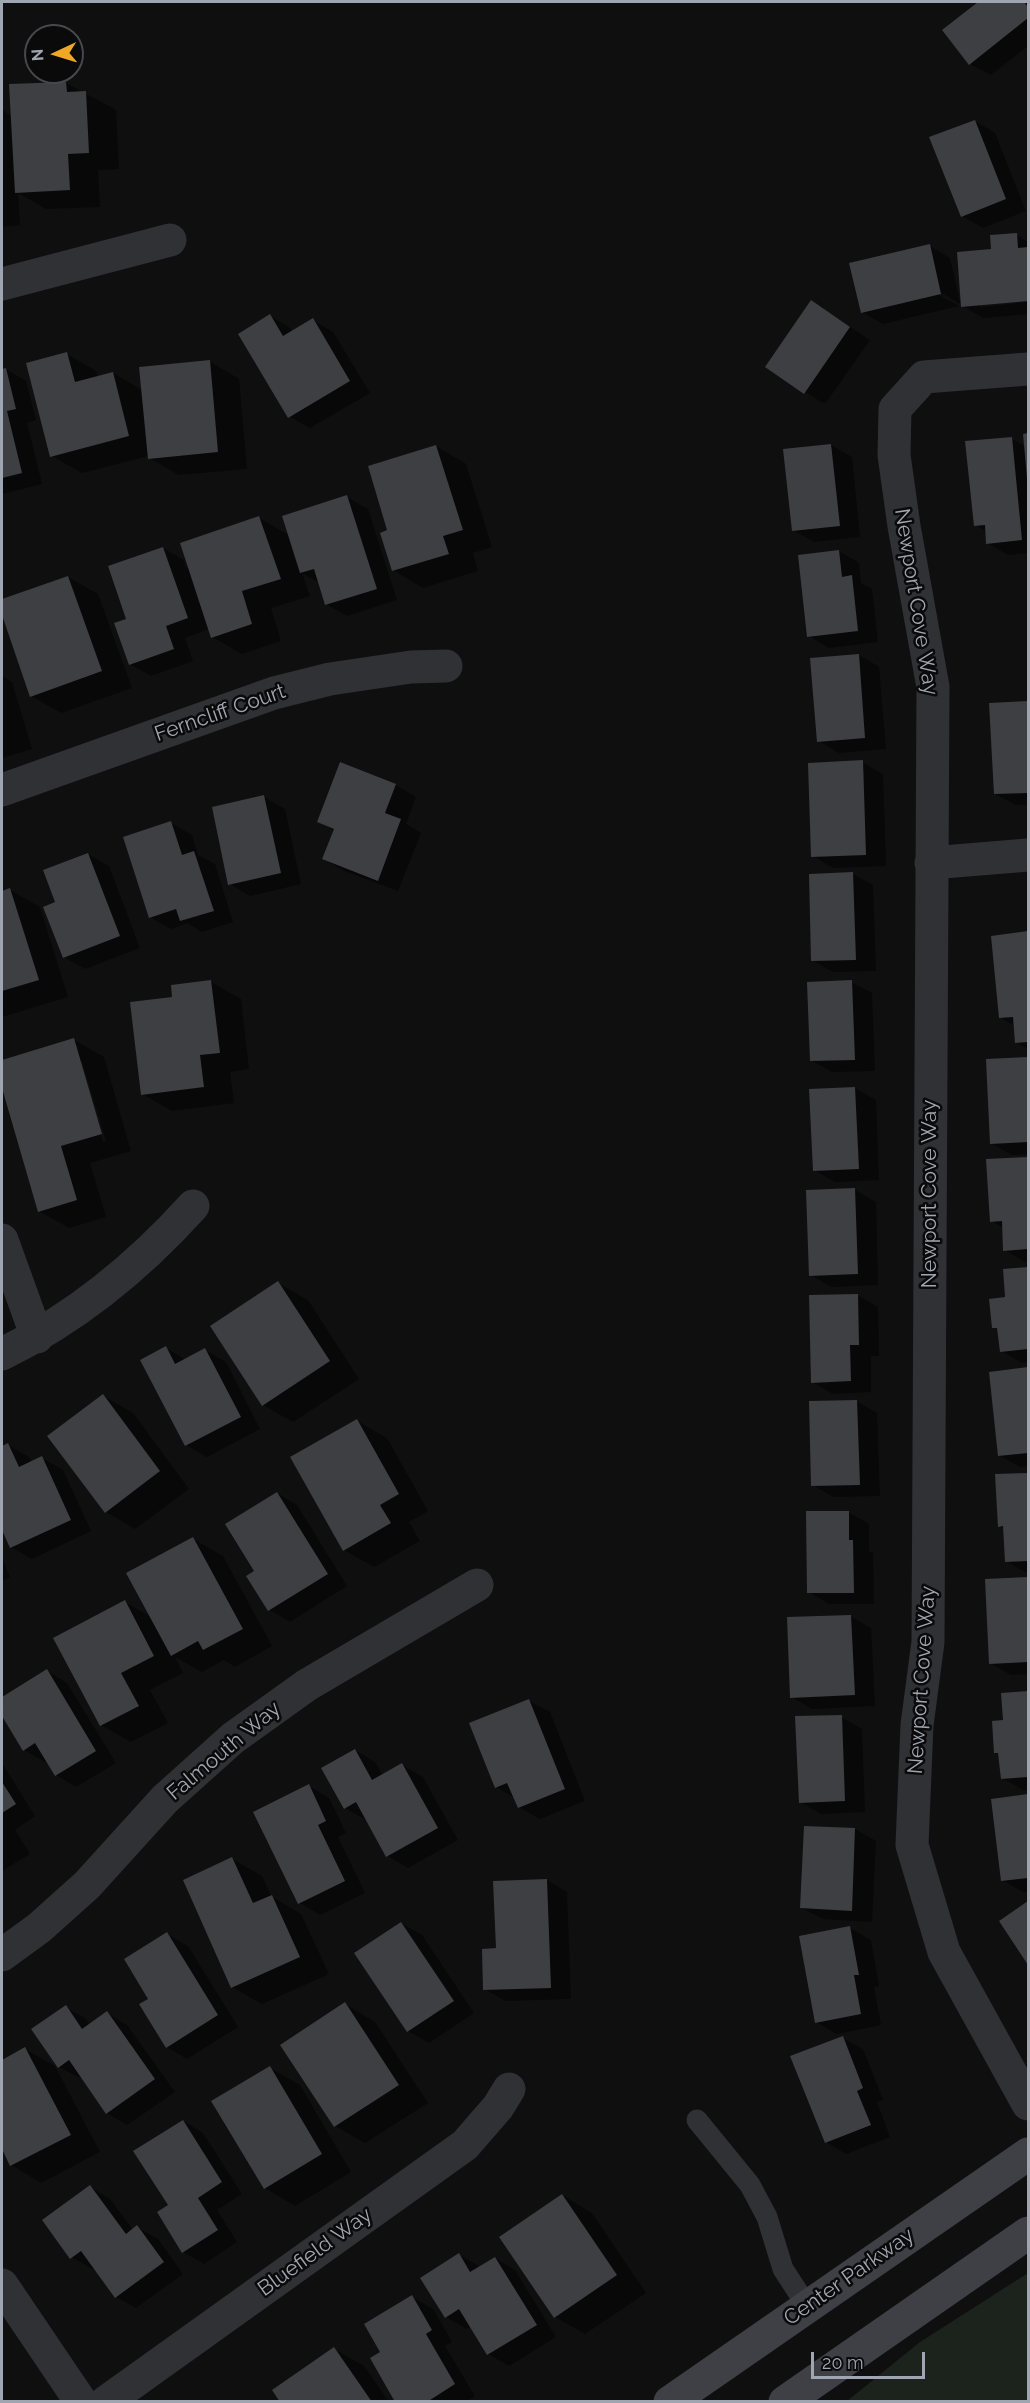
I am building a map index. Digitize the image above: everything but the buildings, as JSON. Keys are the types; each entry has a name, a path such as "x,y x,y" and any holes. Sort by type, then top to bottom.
{"main road":[{"name":"Center Parkway","path":"670,2402 1029,2154"},
{"path":"784,2402 1029,2233"}],"street":[{"path":"2,284 170,240"},
{"name":"Newport Cove Way","path":"1029,369 924,377 895,409 894,454 904,526 933,687 928,1642 917,1725 912,1845 944,1952 1029,2104"},
{"name":"Ferncliff Court","path":"2,790 274,693 342,677 411,667 446,666"},
{"path":"931,863 1029,855"},
{"path":"2,1353 37,1337 101,1294 163,1239 193,1206"},
{"path":"2,1240 37,1337"},
{"name":"Falmouth Way","path":"2,1955 39,1928 87,1886 165,1799 233,1738 307,1685 477,1585"},
{"name":"Bluefield Way","path":"106,2402 465,2145 498,2107 509,2089"},
{"path":"2,2284 81,2402"}],"lane":[{"path":"697,2120 750,2184 766,2217 783,2269 807,2306"}],"shaded area":[{"path":"1028,2273 1028,2401 847,2401 920,2342"}]}
